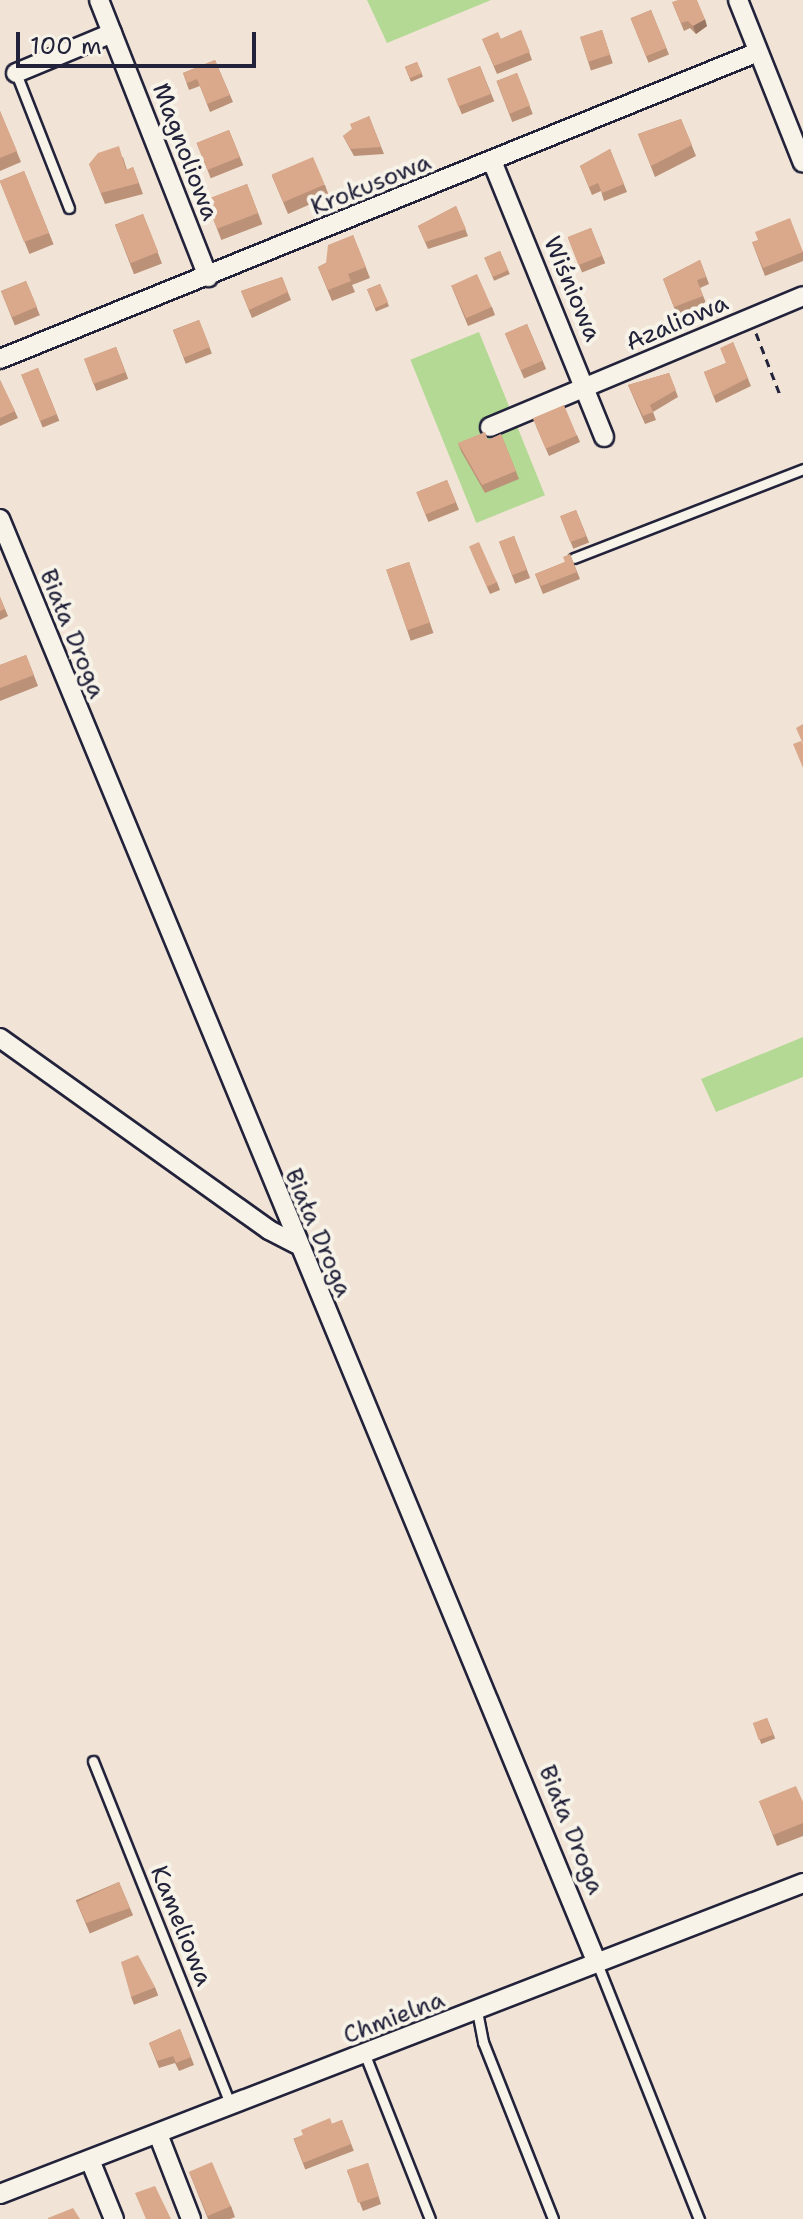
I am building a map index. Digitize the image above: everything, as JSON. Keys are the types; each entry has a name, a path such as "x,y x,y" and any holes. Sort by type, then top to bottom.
{"street":[{"name":"Magnoliowa","path":"99,0 208,277"},
{"path":"738,0 803,163"},
{"path":"16,73 112,33"},
{"name":"Krokusowa","path":"0,359 758,52"},
{"name":"Wiśniowa","path":"492,161 604,437"},
{"name":"Azaliowa","path":"490,427 803,296"},
{"name":"Biała Droga","path":"0,519 296,1244 540,1817 597,1963"},
{"path":"0,1038 269,1230 296,1244"},
{"name":"Chmielna","path":"0,2194 803,1883"},
{"path":"158,2134 191,2219"},
{"path":"90,2160 114,2219"}],"lane":[{"path":"16,73 69,208"},
{"path":"574,558 803,469"},
{"name":"Kameliowa","path":"93,1761 231,2106"},
{"path":"597,1963 699,2219"},
{"path":"477,2011 483,2042 553,2219"},
{"path":"365,2055 430,2219"}],"path":[{"name":"Azaliowa","path":"750,318 780,395"}],"green space":[{"path":"367,0 491,0 387,43"},
{"path":"479,332 545,495 476,523 410,360"},
{"path":"803,1037 803,1077 716,1112 701,1079"}],"building":[{"path":"697,0 705,19 693,26 688,21 681,23 672,2"},
{"path":"651,10 666,48 646,56 631,18"},
{"path":"521,30 530,52 494,66 482,39 498,32 501,39"},
{"path":"602,30 610,55 588,62 580,37"},
{"path":"215,60 230,95 207,104 197,79 187,83 183,73"},
{"path":"417,62 422,73 410,78 405,67"},
{"path":"480,66 491,94 458,107 447,79"},
{"path":"517,73 530,105 510,114 497,81"},
{"path":"0,111 17,151 0,158"},
{"path":"369,116 381,147 351,149 343,136 352,129 350,124"},
{"path":"681,119 692,145 651,166 638,134"},
{"path":"229,130 240,157 207,170 197,143"},
{"path":"119,146 126,170 133,167 139,183 101,193 89,164 98,153"},
{"path":"610,149 624,184 602,193 598,183 589,187 580,166"},
{"path":"313,157 325,185 283,202 272,175"},
{"path":"24,171 49,233 24,242 0,181"},
{"path":"247,184 258,213 217,229 206,200"},
{"path":"456,206 466,229 425,242 418,226"},
{"path":"143,214 158,252 131,263 115,225"},
{"path":"790,218 803,252 763,268 752,242 758,240 755,232"},
{"path":"591,228 602,256 578,265 568,237"},
{"path":"353,235 366,267 348,274 351,281 328,290 318,267 326,263 328,245"},
{"path":"500,251 508,270 493,277 484,258"},
{"path":"700,260 706,277 697,280 703,296 674,307 663,279"},
{"path":"477,274 492,307 466,318 451,285"},
{"path":"282,277 288,292 249,310 241,291"},
{"path":"26,281 37,307 12,317 1,292"},
{"path":"380,284 388,302 375,308 367,290"},
{"path":"199,320 210,347 184,357 173,330"},
{"path":"527,324 543,361 521,370 505,333"},
{"path":"733,342 748,378 713,396 704,372 726,363 720,348"},
{"path":"116,347 125,372 93,384 84,359"},
{"path":"38,368 57,414 40,421 21,375"},
{"path":"669,373 676,390 650,405 653,412 643,416 628,385"},
{"path":"0,380 15,411 0,418"},
{"path":"564,405 577,435 546,449 533,418"},
{"path":"485,432 488,440 501,434 516,471 482,485 458,443"},
{"path":"447,480 456,502 425,515 416,492"},
{"path":"576,510 586,536 570,542 560,516"},
{"path":"514,536 527,570 512,575 499,542"},
{"path":"479,542 497,582 487,587 469,546"},
{"path":"570,554 577,572 541,586 535,574 565,562 563,557"},
{"path":"409,562 430,623 407,630 386,570"},
{"path":"26,655 34,675 0,688 0,665"},
{"path":"803,724 803,744 796,728"},
{"path":"801,741 803,744 803,768 793,744"},
{"path":"767,1718 773,1735 759,1740 753,1723"},
{"path":"796,1786 803,1802 803,1823 773,1835 759,1801"},
{"path":"119,1882 130,1908 86,1923 77,1902"},
{"path":"138,1955 155,1987 131,1997 121,1962"},
{"path":"180,2029 191,2057 176,2063 173,2056 157,2061 149,2043"},
{"path":"330,2118 332,2124 342,2120 351,2144 303,2163 294,2139 303,2135 301,2130"},
{"path":"212,2162 231,2206 208,2216 189,2172"},
{"path":"368,2163 379,2196 358,2203 347,2170"},
{"path":"155,2186 171,2219 146,2219 135,2193"},
{"path":"73,2208 80,2219 48,2219 48,2218"}]}
